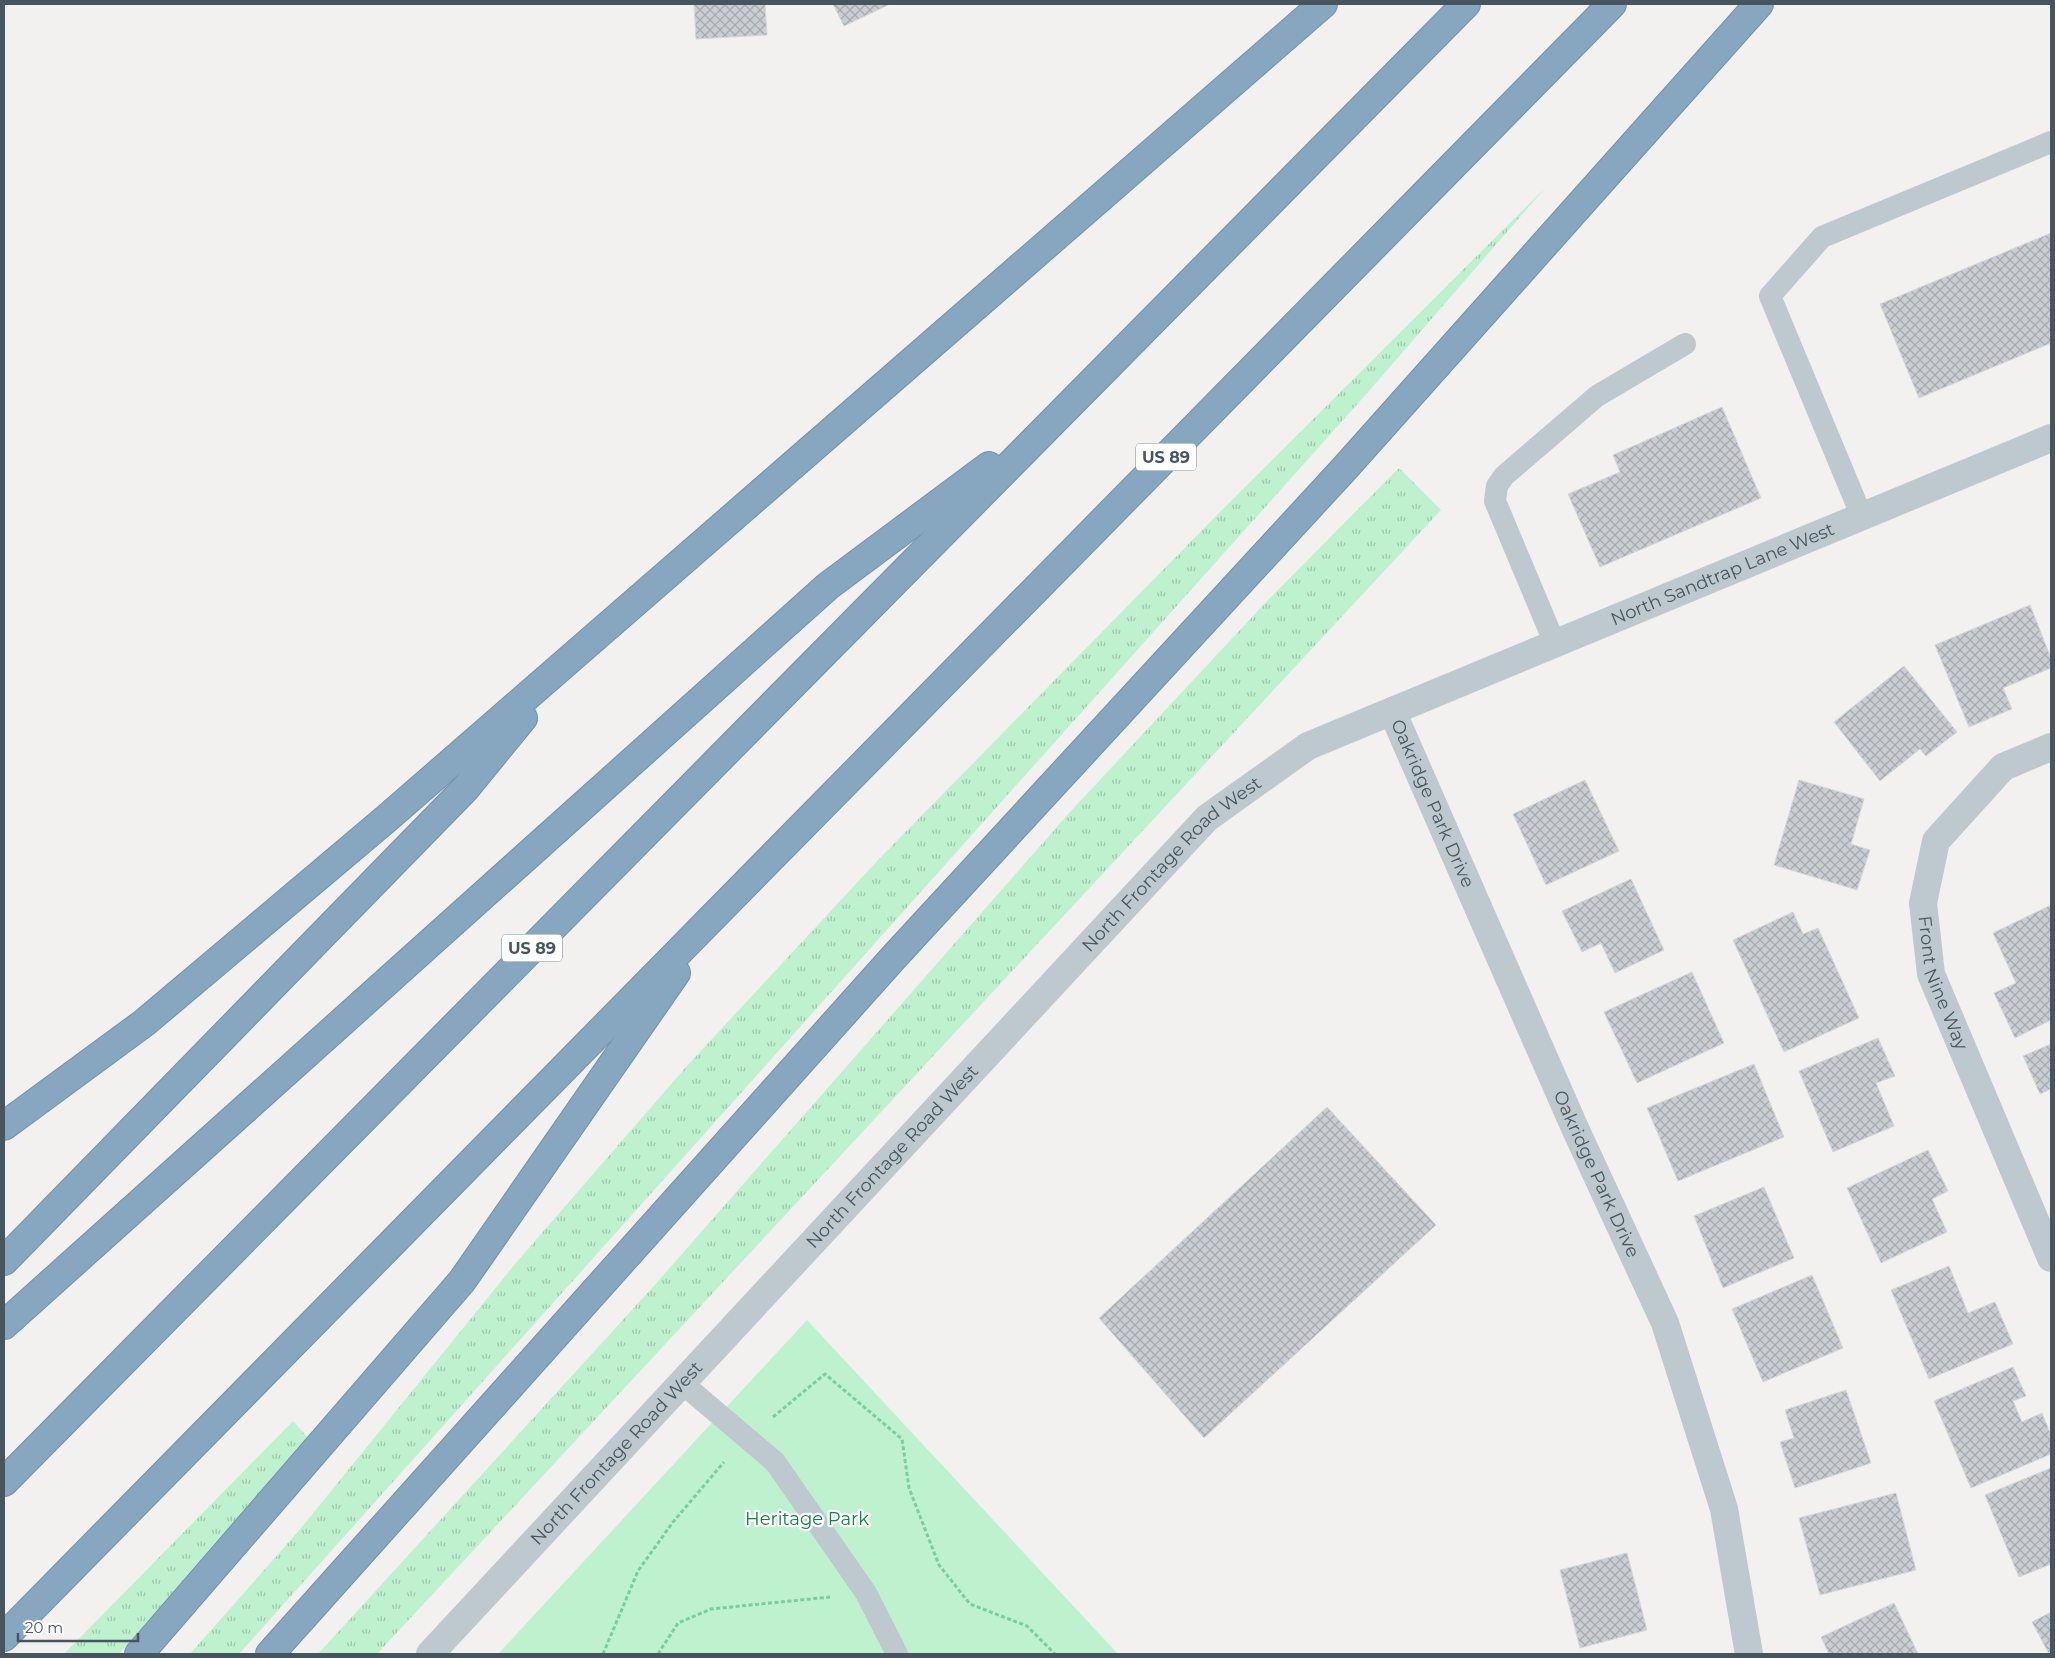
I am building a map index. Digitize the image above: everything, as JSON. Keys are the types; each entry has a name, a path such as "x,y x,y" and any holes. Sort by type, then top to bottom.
{"highway":[{"path":"4,1126 144,1023 386,820 1323,4"},
{"name":"US 89","path":"4,1482 1466,4"},
{"name":"US 89","path":"4,1637 1612,4"},
{"path":"270,1654 887,964 1345,468 1759,4"},
{"path":"4,1325 828,586 1060,413"},
{"path":"4,1261 465,789 571,659"},
{"path":"139,1654 462,1281 719,910"}],"street":[{"name":"North Sandtrap Lane West","path":"1392,711 1862,517 2049,446"},
{"name":"North Frontage Road West","path":"430,1654 1207,818 1308,746 1392,711"},
{"name":"Oakridge Park Drive","path":"1392,711 1574,1126 1665,1323 1724,1509 1749,1654"},
{"name":"Front Nine Way","path":"2051,747 2003,767 1936,841 1922,903 1931,974 2051,1258"}],"lane":[{"path":"1862,517 1770,296 1822,236 2051,142"},
{"path":"1555,644 1495,501 1497,486 1504,476 1597,396 1685,344"},
{"path":"682,1383 775,1462 866,1593 897,1654"}],"path":[{"path":"658,1654 678,1623 711,1609 866,1593"}],"green space":[{"path":"1546,187 1369,391 239,1654 190,1654 302,1527 515,1264 686,1067 880,858 1222,510"},
{"path":"1399,468 1441,510 377,1654 318,1654 653,1287 1070,812 1268,600"},
{"name":"Heritage Park","path":"807,1320 1118,1654 498,1654"},
{"path":"293,1421 308,1438 119,1654 64,1654"}],"building":[{"path":"694,4 765,4 767,35 696,39"},
{"path":"833,4 890,4 844,26"},
{"path":"2051,233 2051,343 1919,398 1880,304"},
{"path":"1722,407 1761,498 1600,567 1568,494 1620,472 1613,455"},
{"path":"2030,605 2051,658 2051,668 2003,688 2012,709 1969,727 1935,645"},
{"path":"1904,666 1957,732 1926,756 1920,749 1880,781 1834,722"},
{"path":"1585,780 1619,851 1546,885 1513,814"},
{"path":"1799,780 1864,799 1851,844 1870,850 1857,890 1774,865"},
{"path":"1631,879 1664,950 1615,973 1601,943 1582,952 1562,911"},
{"path":"2051,905 2051,1020 2015,1038 1994,993 2016,983 1993,933"},
{"path":"1793,912 1803,934 1818,928 1859,1018 1784,1052 1733,940"},
{"path":"1692,972 1724,1043 1637,1083 1604,1012"},
{"path":"1878,1038 1895,1076 1876,1083 1894,1126 1833,1152 1799,1071"},
{"path":"2051,1044 2051,1089 2040,1094 2023,1056"},
{"path":"1754,1064 1784,1137 1678,1181 1647,1108"},
{"path":"1327,1107 1436,1225 1204,1438 1099,1318"},
{"path":"1928,1150 1948,1191 1932,1199 1947,1232 1881,1263 1847,1188"},
{"path":"1764,1187 1794,1258 1723,1288 1694,1216"},
{"path":"1949,1266 1968,1313 1995,1302 2013,1344 1929,1379 1891,1290"},
{"path":"1812,1275 1843,1348 1763,1382 1732,1309"},
{"path":"2013,1367 2026,1396 2013,1401 2022,1422 2042,1413 2051,1435 2051,1454 1971,1488 1934,1401"},
{"path":"1846,1390 1871,1463 1795,1488 1780,1442 1794,1438 1785,1410"},
{"path":"2051,1468 2051,1564 2019,1577 1985,1495"},
{"path":"1896,1493 1916,1570 1820,1595 1799,1518"},
{"path":"1627,1553 1647,1630 1580,1648 1560,1570"},
{"path":"1894,1603 1918,1654 1829,1654 1821,1637"},
{"path":"2051,1612 2051,1654 2049,1654 2032,1622"}]}
